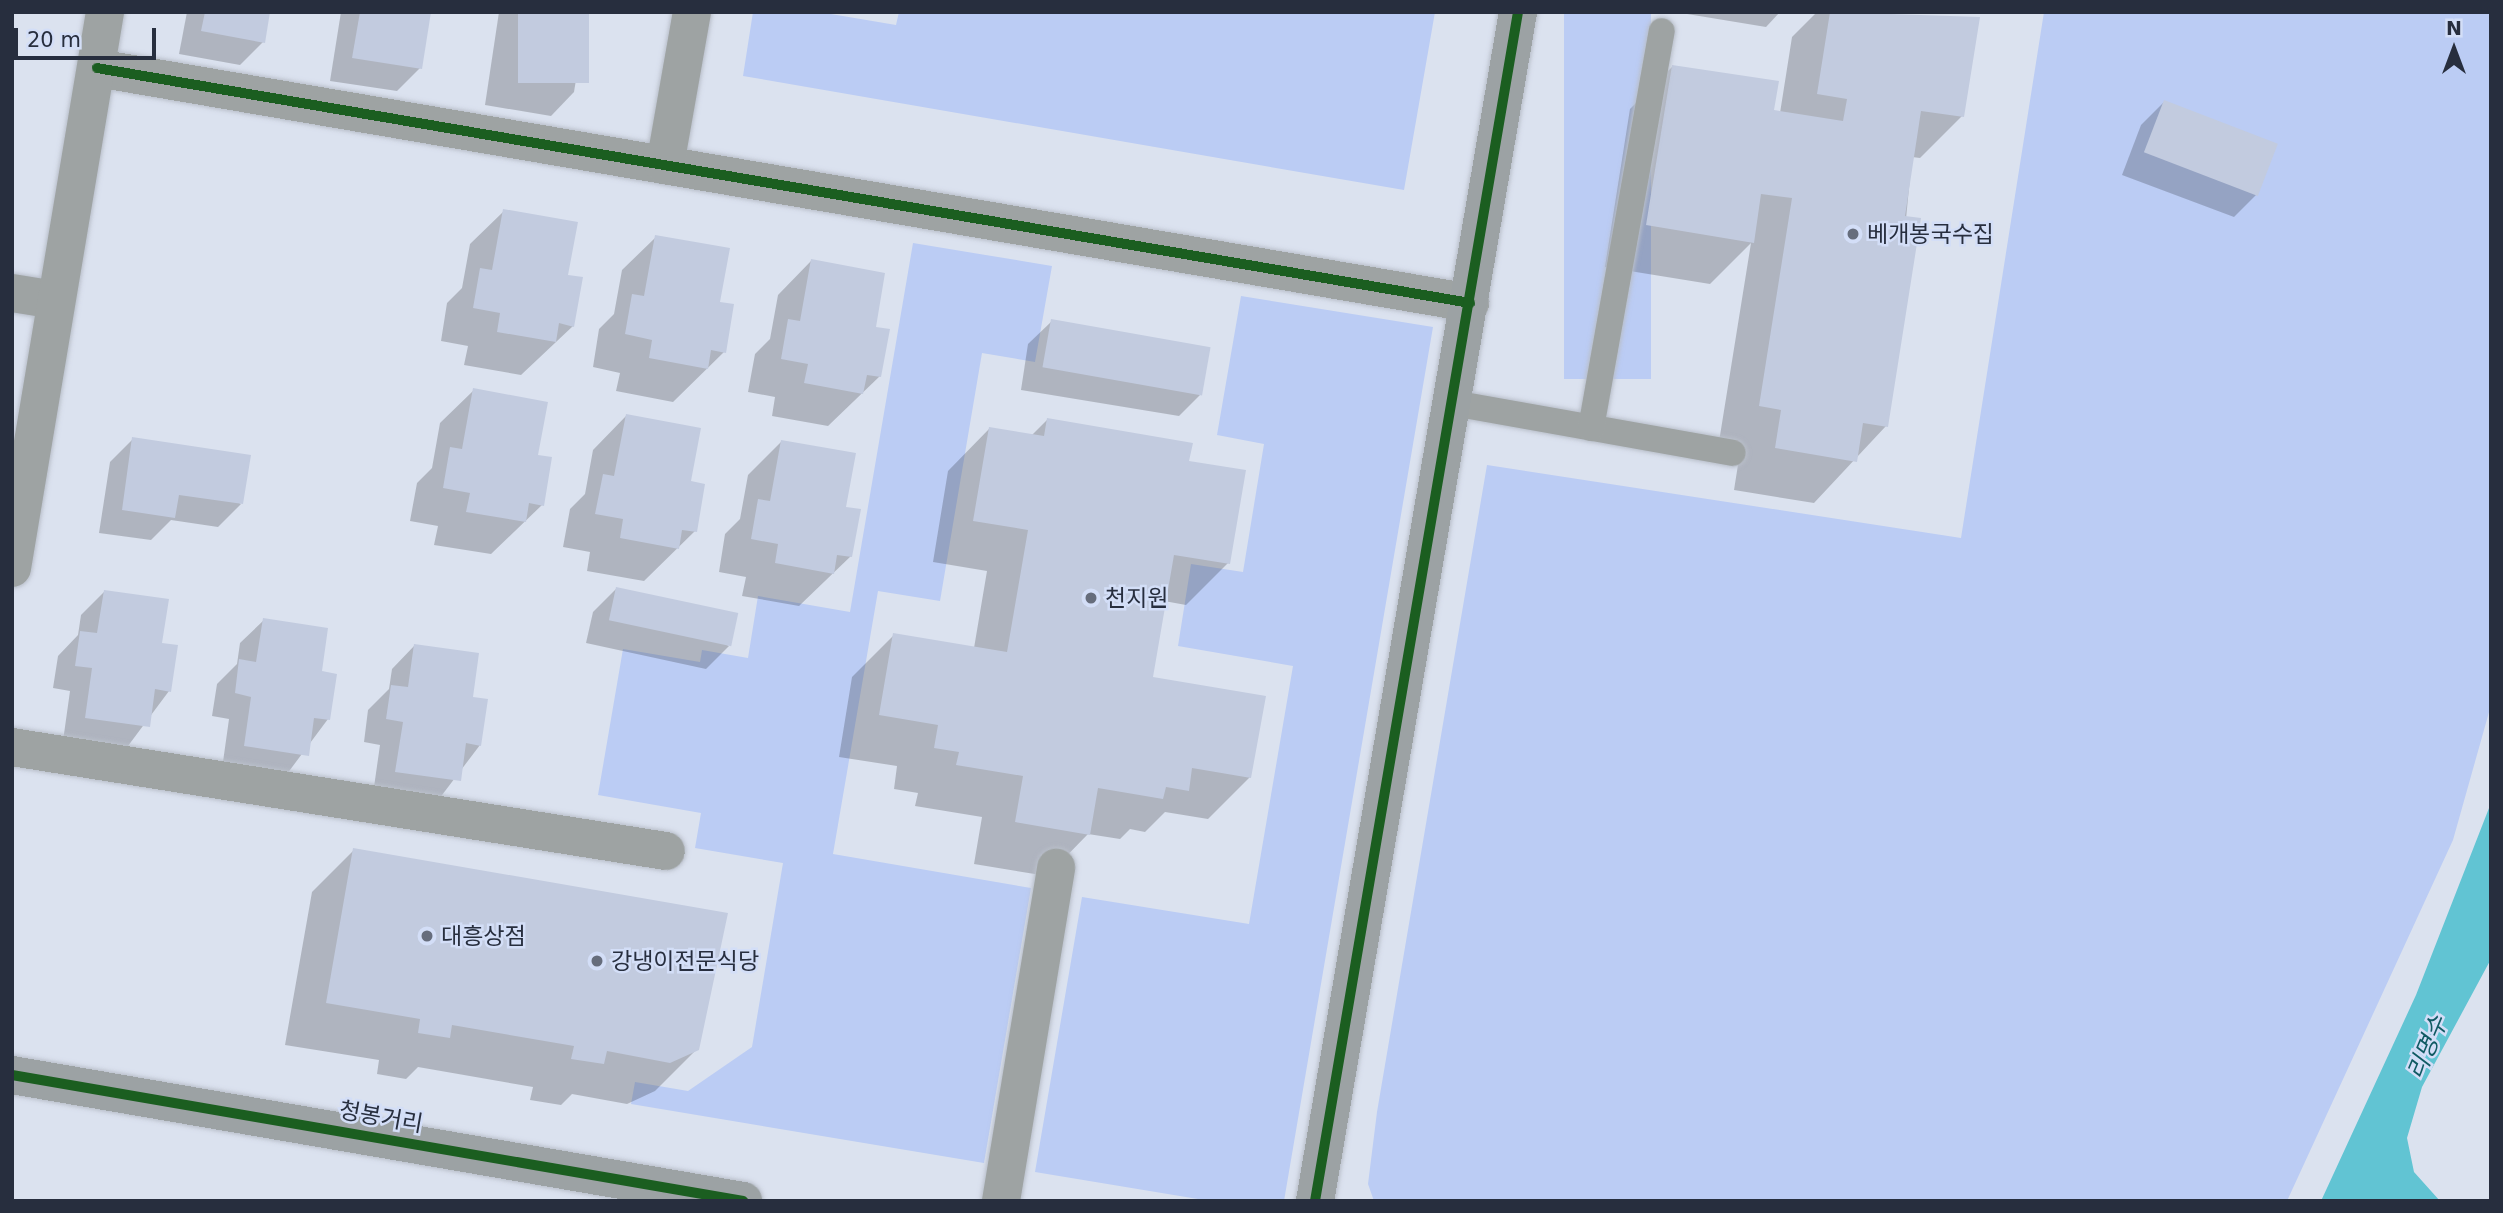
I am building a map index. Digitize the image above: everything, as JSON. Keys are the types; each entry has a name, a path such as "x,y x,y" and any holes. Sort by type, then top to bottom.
{"street":[{"path":"12,568 105,12"},
{"path":"665,165 692,12"},
{"path":"1315,1201 1518,12"},
{"path":"97,68 1470,303"},
{"path":"12,293 55,300"},
{"path":"12,747 666,852"},
{"path":"1001,1201 1056,868"},
{"name":"청봉거리","path":"12,1075 743,1201"}],"lane":[{"path":"1591,428 1662,31"},
{"path":"1453,403 1733,453"}],"shaded area":[{"path":"753,12 819,12 896,25 899,12 1435,12 1404,190 743,76"},
{"path":"1564,12 1651,12 1651,379 1564,379"},
{"path":"2044,12 2491,12 2491,705 2453,840 2287,1201 1374,1201 1368,1184 1377,1112 1487,465 1961,538"},
{"path":"913,243 1052,266 1035,362 982,353 940,601 878,591 833,854 1031,888 984,1163 631,1104 635,1082 688,1091 752,1047 783,863 695,848 701,813 598,795 623,649 700,662 702,650 748,658 758,596 850,612"},
{"path":"1241,296 1433,327 1284,1201 1210,1201 1035,1172 1082,897 1249,924 1293,666 1178,646 1191,564 1243,572 1264,444 1217,435"}],"water":[{"name":"리명수","path":"2491,803 2491,959 2422,1087 2407,1138 2414,1172 2440,1201 2321,1201 2416,995"}],"building":[{"path":"205,12 270,12 265,43 201,31"},
{"path":"360,12 431,12 422,69 352,58"},
{"path":"518,12 589,12 589,83 518,83"},
{"name":"베개봉국수집","path":"1830,12 1980,17 1964,117 1921,111 1905,216 1921,218 1888,427 1863,423 1857,462 1775,448 1781,410 1759,406 1792,198 1761,194 1754,243 1646,225 1672,65 1779,81 1774,110 1843,121 1847,99 1817,94"},
{"path":"2164,100 2278,144 2258,196 2144,152"},
{"path":"503,209 578,222 568,275 583,277 574,327 559,323 556,342 497,332 500,313 473,308 480,268 492,270"},
{"path":"655,235 730,248 720,302 734,304 726,353 711,350 708,369 649,358 652,340 625,334 632,294 644,296"},
{"path":"811,259 885,273 876,327 890,329 881,377 867,375 863,394 804,383 808,364 781,359 788,319 800,321"},
{"path":"1051,319 1211,347 1202,395 1042,367"},
{"path":"473,388 548,402 538,455 552,457 544,506 529,503 526,522 466,512 470,493 443,488 450,447 462,449"},
{"path":"626,414 701,428 691,481 705,484 697,532 682,530 679,549 620,538 623,519 595,514 603,474 614,476"},
{"name":"천지원","path":"1047,418 1193,443 1189,461 1246,470 1230,564 1174,555 1153,677 1266,696 1251,778 1192,768 1189,791 1166,787 1163,799 1098,788 1090,835 1015,822 1023,776 956,765 959,752 934,748 938,725 879,715 893,633 1007,652 1028,530 973,521 989,427 1044,436"},
{"path":"132,437 251,455 243,504 179,495 175,518 122,510"},
{"path":"781,440 856,453 846,507 861,509 852,557 837,555 834,574 775,563 778,544 751,539 758,499 770,501"},
{"path":"616,587 738,613 731,646 609,620"},
{"path":"104,590 169,599 162,643 178,645 171,692 155,689 150,727 85,718 92,668 75,666 80,631 97,633"},
{"path":"263,618 328,628 322,671 337,674 330,720 314,718 309,756 244,746 251,697 235,693 239,659 256,662"},
{"path":"414,644 479,653 473,697 488,699 481,746 466,743 461,781 395,772 403,722 386,719 391,685 408,687"},
{"path":"353,848 728,913 699,1050 670,1063 607,1051 604,1064 571,1059 574,1046 452,1025 450,1038 418,1033 420,1019 326,1003"}],"cycle path":[{"path":"1315,1201 1518,12"},
{"path":"97,68 1470,303"},
{"path":"12,1075 743,1201"}],"place":[{"name":"베개봉국수집","path":"1853,234"},
{"name":"천지원","path":"1091,598"},
{"name":"대흥상점","path":"427,936"},
{"name":"강냉이전문식당","path":"597,961"}]}
